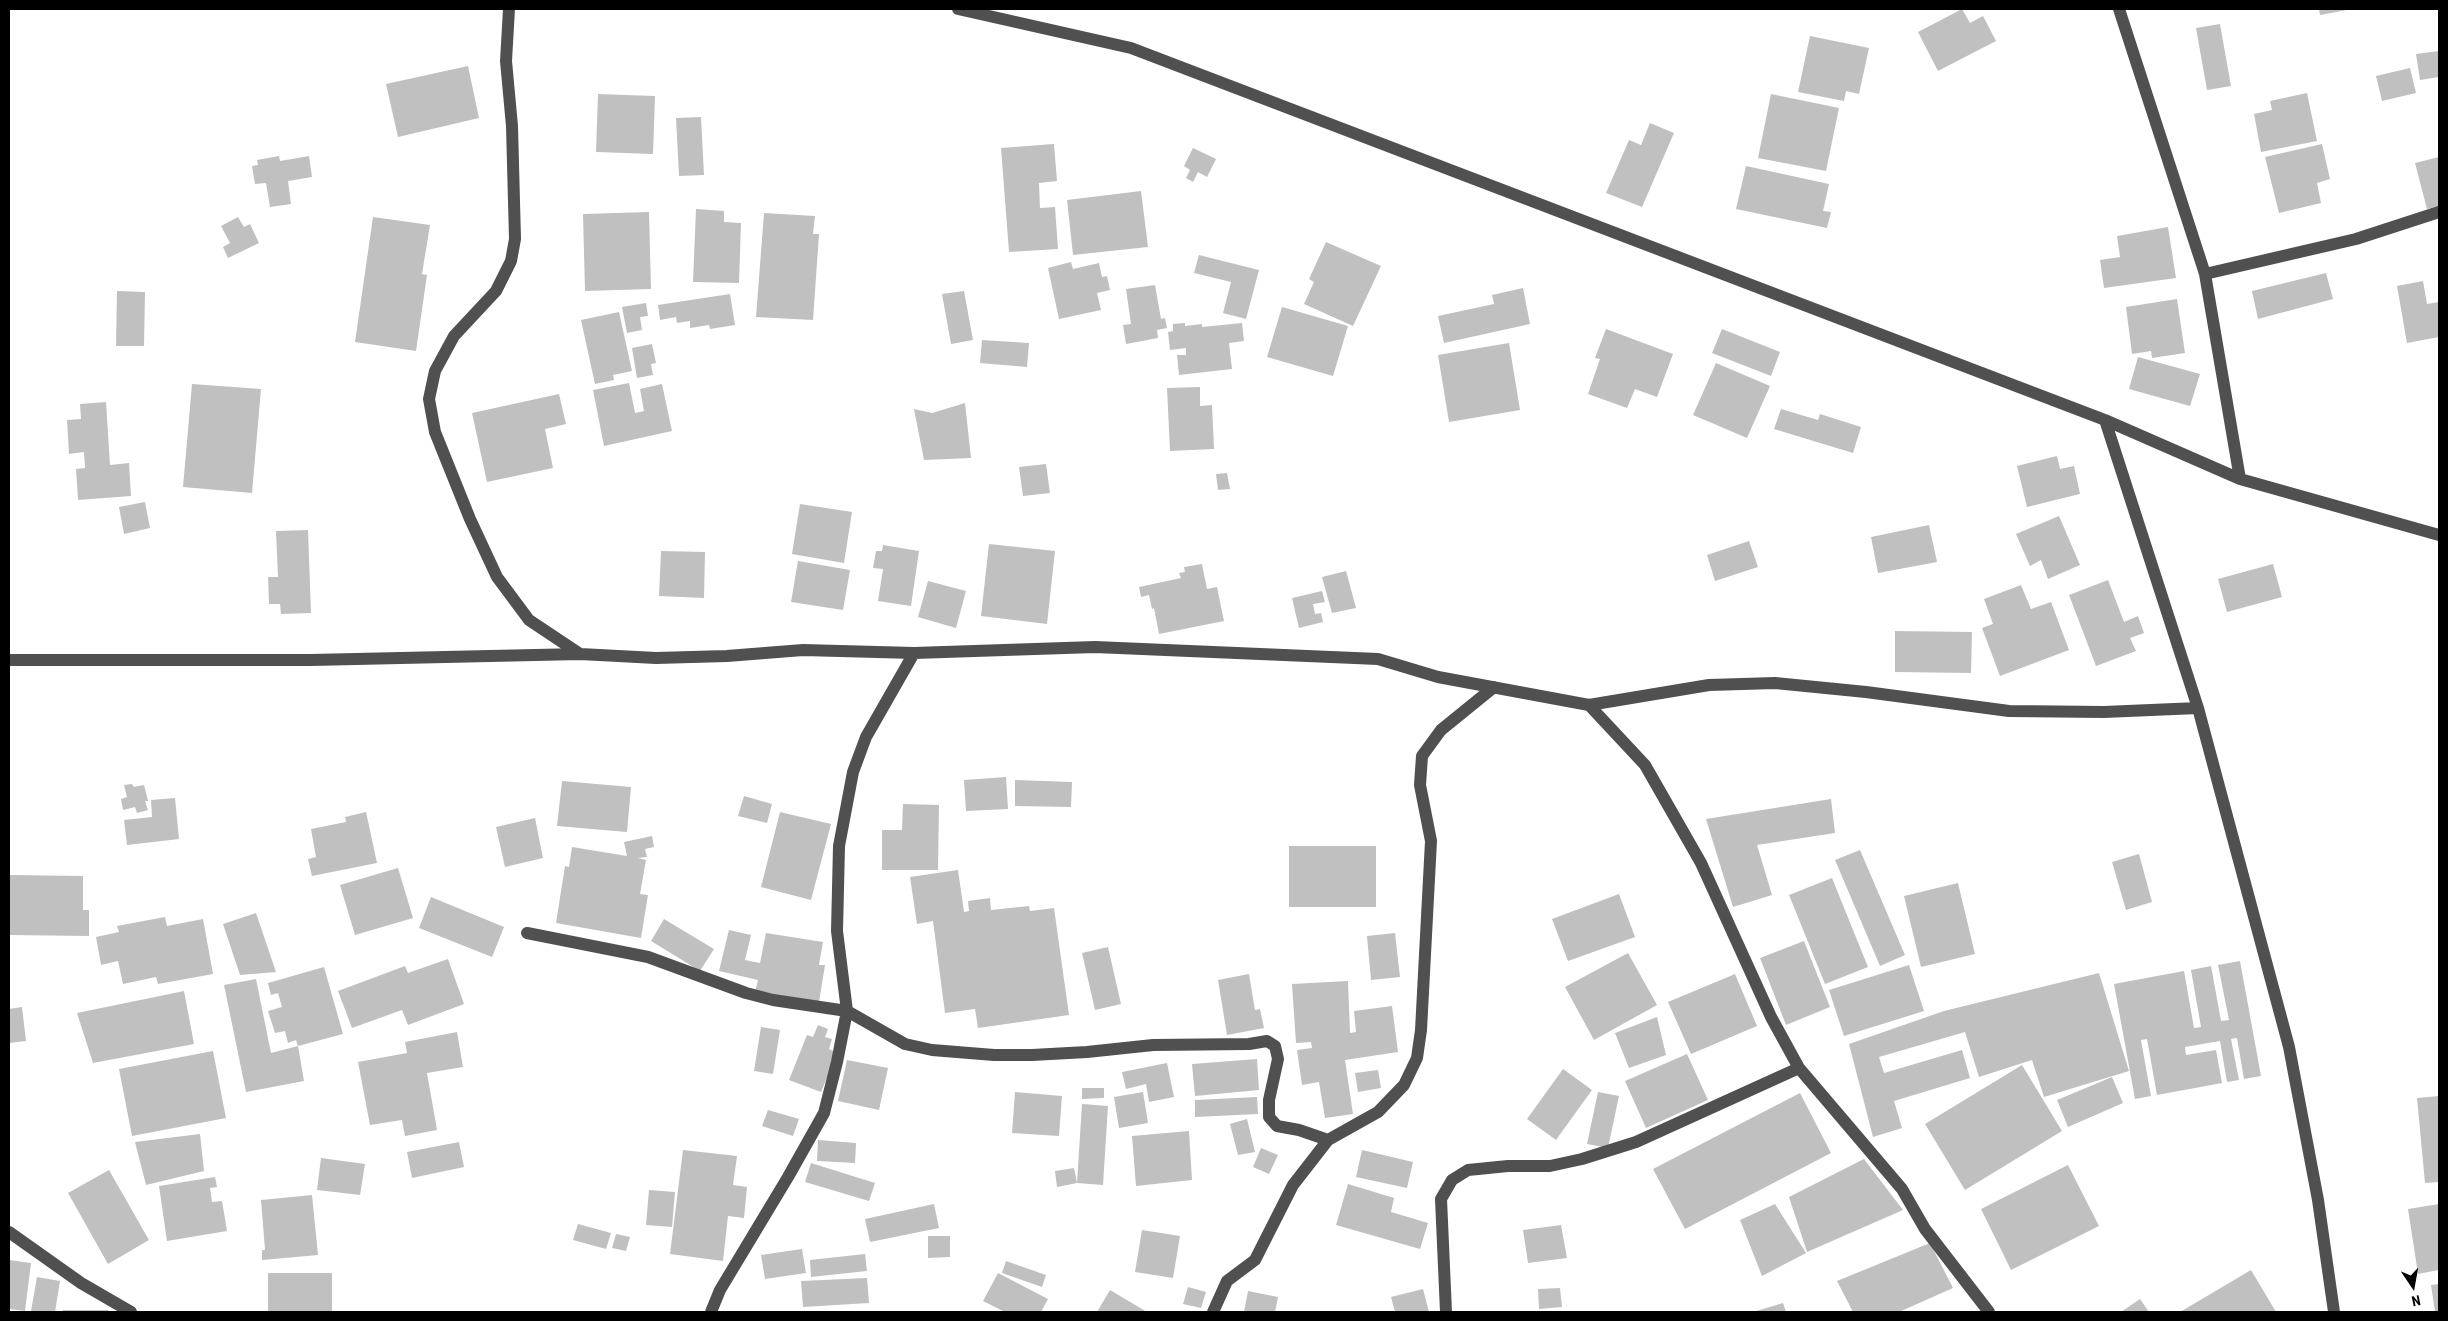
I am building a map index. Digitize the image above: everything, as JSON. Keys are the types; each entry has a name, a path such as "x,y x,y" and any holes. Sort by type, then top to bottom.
{"street":[{"path":"509,9 506,61 512,126 514,247 511,261 496,291 454,336 435,371 429,399 435,432 470,519 497,577 529,620 580,654"},
{"path":"958,9 1131,48 2104,420 2240,479 2439,535"},
{"path":"2119,9 2205,274 2240,479"},
{"path":"2205,274 2356,239 2439,212"},
{"path":"2104,420 2198,708 2289,1047 2318,1200 2334,1312"},
{"path":"9,660 311,660 580,654 656,658 727,656 803,650 914,653 1095,647 1378,659 1438,677 1589,705 1709,685 1775,684 1866,692 2009,710 2104,712 2198,708"},
{"path":"711,1312 720,1290 788,1178 824,1113 847,1011 838,931 839,846 853,772 866,737 914,653"},
{"path":"1213,1312 1227,1281 1254,1260 1293,1185 1328,1140 1378,1112 1404,1084 1416,1058 1421,1030 1431,841 1420,785 1422,756 1441,730 1494,687"},
{"path":"1589,705 1645,765 1701,863 1771,1017 1799,1068 1902,1189 1925,1229 1989,1312"},
{"path":"527,933 648,957 746,993 774,1000 847,1011 905,1044 932,1050 1032,1055 1096,1052 1153,1045 1249,1044 1267,1042 1276,1046 1278,1059 1269,1100 1269,1116 1277,1126 1299,1130 1328,1140"},
{"path":"1446,1312 1440,1199 1452,1180 1468,1170 1508,1166 1550,1166 1582,1159 1636,1142 1799,1068"},
{"path":"9,1232 81,1282 131,1312"}],"building":[{"path":"1962,9 1970,23 1983,16 1996,41 1938,71 1918,32"},
{"path":"2319,9 2347,9 2347,10 2320,15"},
{"path":"2220,24 2231,86 2207,90 2196,28"},
{"path":"1810,36 1869,48 1859,94 1846,91 1844,101 1798,92"},
{"path":"2439,51 2439,77 2420,80 2416,54"},
{"path":"468,66 479,118 398,137 386,84"},
{"path":"2410,68 2416,93 2382,101 2376,76"},
{"path":"2307,93 2317,141 2261,152 2254,114 2272,110 2270,101"},
{"path":"598,94 655,96 653,154 596,152"},
{"path":"1771,94 1839,108 1826,171 1758,158"},
{"path":"701,117 704,175 679,176 676,118"},
{"path":"1650,123 1674,133 1642,207 1606,193 1629,140 1641,145"},
{"path":"1054,144 1057,181 1039,183 1040,208 1055,207 1058,249 1009,252 1001,148"},
{"path":"2322,144 2330,179 2317,183 2321,203 2279,213 2265,157"},
{"path":"1193,148 1216,159 1207,177 1198,172 1193,182 1186,178 1190,170 1184,166"},
{"path":"279,156 280,161 309,156 312,177 288,181 291,204 270,207 266,183 255,184 252,166 258,165 257,160"},
{"path":"2439,157 2439,206 2427,209 2415,163"},
{"path":"1746,166 1829,184 1823,211 1831,212 1827,228 1736,209"},
{"path":"1141,191 1148,247 1073,255 1067,200"},
{"path":"696,209 724,211 724,222 741,223 739,283 693,282"},
{"path":"649,212 651,289 585,291 583,214"},
{"path":"764,213 815,216 813,234 819,234 813,320 756,317"},
{"path":"238,217 244,227 250,224 259,243 228,258 223,247 230,243 221,226"},
{"path":"373,217 430,225 422,274 427,275 416,351 355,342"},
{"path":"2168,227 2176,278 2104,288 2100,260 2120,257 2117,236"},
{"path":"1326,242 1381,266 1353,326 1304,304 1314,282 1309,279"},
{"path":"1199,255 1259,270 1246,319 1223,313 1231,282 1194,273"},
{"path":"1071,262 1073,269 1099,263 1102,277 1107,276 1110,290 1097,293 1101,310 1059,319 1048,268"},
{"path":"2326,273 2333,299 2258,319 2252,291"},
{"path":"2423,281 2427,304 2439,302 2439,337 2407,343 2397,286"},
{"path":"1155,285 1161,319 1165,318 1167,328 1157,330 1158,338 1126,344 1123,325 1131,324 1126,289"},
{"path":"1523,288 1530,324 1444,343 1438,316 1494,304 1492,295"},
{"path":"117,291 145,292 144,346 116,346"},
{"path":"964,291 973,340 951,344 942,294"},
{"path":"730,294 735,325 710,329 709,325 690,328 690,321 677,323 676,317 660,320 658,305"},
{"path":"2177,299 2185,353 2152,358 2151,351 2132,354 2126,307"},
{"path":"646,303 648,316 640,317 642,330 627,333 622,307"},
{"path":"1282,307 1348,326 1333,376 1267,357"},
{"path":"619,312 632,371 613,375 614,380 595,384 581,320"},
{"path":"1185,323 1185,326 1202,324 1202,327 1242,323 1244,341 1229,343 1232,369 1179,375 1177,355 1186,355 1186,348 1170,350 1168,332 1173,331 1173,324"},
{"path":"1606,329 1673,354 1657,397 1635,389 1627,408 1588,394 1600,359 1595,358"},
{"path":"1722,329 1780,352 1771,376 1712,353"},
{"path":"982,340 1029,343 1027,367 980,363"},
{"path":"1509,343 1520,410 1449,422 1438,355"},
{"path":"652,344 656,363 651,364 653,375 637,378 632,348"},
{"path":"2138,357 2200,374 2190,406 2129,389"},
{"path":"1716,363 1770,386 1747,438 1693,415"},
{"path":"629,383 635,413 644,411 640,389 662,384 672,431 604,446 593,390"},
{"path":"192,384 261,389 252,493 183,487"},
{"path":"1200,387 1200,406 1212,405 1214,449 1170,451 1167,388"},
{"path":"559,394 566,424 545,429 553,468 487,482 472,413"},
{"path":"106,402 110,465 129,463 131,496 78,500 76,469 85,468 84,452 69,454 67,420 81,419 80,404"},
{"path":"965,403 971,458 924,460 914,409 932,413"},
{"path":"1781,409 1818,420 1820,414 1861,427 1853,453 1774,429"},
{"path":"2057,456 2060,469 2074,466 2080,494 2027,507 2017,466"},
{"path":"1046,464 1050,493 1023,496 1019,467"},
{"path":"1227,473 1230,489 1218,490 1216,474"},
{"path":"145,502 150,528 124,534 119,507"},
{"path":"800,504 852,512 844,563 792,554"},
{"path":"2059,516 2080,565 2048,579 2041,560 2030,566 2016,534"},
{"path":"1929,525 1937,562 1878,573 1871,537"},
{"path":"308,530 311,613 281,614 280,604 269,604 268,577 278,577 276,531"},
{"path":"1749,541 1758,567 1715,581 1707,555"},
{"path":"989,544 1055,551 1047,624 981,616"},
{"path":"883,545 919,551 911,606 878,601 883,569 873,568 876,551 882,551"},
{"path":"661,551 705,552 704,598 659,596"},
{"path":"798,561 850,570 843,610 791,602"},
{"path":"1202,564 1207,589 1217,587 1224,621 1159,634 1154,608 1152,609 1149,595 1141,597 1139,587 1181,578 1179,573 1185,572 1184,567"},
{"path":"2273,564 2282,597 2227,612 2218,579"},
{"path":"1346,571 1356,608 1332,613 1322,577"},
{"path":"2108,580 2124,622 2138,616 2144,633 2130,638 2136,651 2096,666 2069,595"},
{"path":"928,581 966,591 956,628 918,617"},
{"path":"2021,585 2031,609 2051,602 2069,650 2000,676 1982,628 1993,624 1984,599"},
{"path":"1322,591 1325,602 1313,604 1315,614 1321,613 1323,622 1299,628 1292,598"},
{"path":"1895,631 1972,632 1971,673 1895,672"},
{"path":"1006,777 1008,809 966,811 964,780"},
{"path":"1015,780 1072,782 1071,807 1015,806"},
{"path":"562,781 631,787 627,832 557,826"},
{"path":"132,784 134,787 144,785 148,801 145,801 148,810 137,813 135,807 123,810 121,799 127,797 124,785"},
{"path":"744,796 772,804 767,823 738,816"},
{"path":"175,798 179,839 127,845 124,820 152,817 151,800"},
{"path":"1831,799 1835,833 1757,845 1772,895 1733,907 1706,819"},
{"path":"903,804 939,805 938,870 882,870 882,830 902,830"},
{"path":"366,812 377,863 312,876 308,859 316,857 311,829 346,822 345,817"},
{"path":"780,812 831,824 811,900 761,887"},
{"path":"535,818 543,858 505,867 496,827"},
{"path":"652,836 654,847 645,849 647,857 638,858 646,860 640,894 648,895 641,938 556,923 565,866 569,867 572,847 627,856 624,842"},
{"path":"1289,846 1376,846 1376,907 1289,907"},
{"path":"1860,850 1905,955 1880,966 1835,860"},
{"path":"2139,854 2152,902 2126,910 2112,862"},
{"path":"398,868 413,918 355,935 340,885"},
{"path":"958,870 964,912 969,911 968,901 990,898 991,910 1029,906 1030,911 1054,908 1069,1015 978,1028 975,1009 945,1013 933,921 917,924 910,877"},
{"path":"9,875 83,876 83,910 89,910 89,936 9,935"},
{"path":"1832,878 1868,967 1825,984 1789,895"},
{"path":"1958,883 1975,954 1921,967 1904,896"},
{"path":"1619,894 1635,937 1568,961 1552,919"},
{"path":"431,897 504,927 492,957 419,928"},
{"path":"256,913 276,972 240,975 223,924"},
{"path":"165,917 167,926 203,919 213,974 158,984 156,977 123,984 118,961 101,965 96,937 119,932 117,926"},
{"path":"664,919 714,949 700,971 651,941"},
{"path":"729,930 751,935 745,960 760,963 766,933 823,942 819,965 825,965 819,1002 755,992 758,980 719,971"},
{"path":"1395,933 1400,977 1371,980 1367,936"},
{"path":"1804,941 1830,1007 1786,1025 1760,958"},
{"path":"1108,947 1121,1004 1095,1010 1082,953"},
{"path":"1628,953 1657,1005 1594,1040 1565,987"},
{"path":"448,959 464,1004 408,1025 402,1010 352,1028 338,991 405,966 408,973"},
{"path":"2240,961 2261,1076 2244,1079 2237,1038 2231,1039 2239,1080 2227,1082 2220,1041 2185,1047 2186,1055 2216,1050 2222,1083 2157,1095 2147,1039 2141,1040 2151,1096 2135,1099 2114,984 2184,971 2194,1028 2201,1027 2191,970 2211,966 2221,1021 2229,1020 2218,965"},
{"path":"1909,965 1924,1011 1844,1036 1829,990"},
{"path":"324,967 343,1034 298,1046 296,1040 288,1043 285,1031 275,1033 268,1011 282,1007 278,993 271,995 268,983"},
{"path":"2099,973 2129,1071 2044,1097 2032,1060 1979,1077 1965,1032 1879,1057 1884,1073 1962,1050 1970,1078 1894,1101 1902,1128 1873,1137 1849,1044 1944,1011"},
{"path":"1249,974 1255,1010 1260,1009 1264,1028 1227,1035 1218,980"},
{"path":"1735,974 1757,1026 1691,1054 1668,1002"},
{"path":"256,979 271,1053 298,1046 304,1081 246,1092 224,985"},
{"path":"1348,981 1350,1033 1356,1032 1354,1011 1392,1006 1398,1052 1345,1060 1353,1114 1325,1118 1319,1082 1302,1085 1297,1050 1312,1048 1311,1042 1296,1043 1292,984"},
{"path":"184,991 194,1044 93,1063 77,1013"},
{"path":"22,1007 26,1041 9,1043 9,1009"},
{"path":"1657,1017 1666,1055 1629,1068 1615,1033"},
{"path":"818,1025 828,1029 825,1037 832,1039 829,1049 837,1053 821,1092 789,1080 807,1035 813,1037"},
{"path":"761,1027 780,1030 773,1074 754,1071"},
{"path":"457,1032 463,1067 427,1073 437,1130 405,1136 402,1120 370,1125 358,1062 407,1053 405,1042"},
{"path":"213,1051 226,1118 132,1136 119,1069"},
{"path":"1687,1054 1708,1100 1646,1128 1625,1081"},
{"path":"1257,1059 1259,1090 1195,1096 1192,1064"},
{"path":"847,1060 888,1068 879,1110 838,1101"},
{"path":"1167,1063 1174,1097 1149,1102 1146,1084 1126,1089 1122,1072"},
{"path":"2022,1065 2062,1131 1965,1190 1925,1124"},
{"path":"1563,1069 1592,1090 1556,1140 1527,1119"},
{"path":"1378,1070 1381,1088 1358,1092 1355,1073"},
{"path":"2112,1077 2123,1103 2068,1127 2057,1100"},
{"path":"1082,1088 1104,1088 1104,1098 1082,1099"},
{"path":"1015,1092 1062,1096 1059,1136 1012,1133"},
{"path":"1143,1092 1148,1123 1119,1128 1114,1097"},
{"path":"1598,1092 1619,1096 1608,1148 1587,1144"},
{"path":"1800,1093 1831,1153 1685,1229 1653,1169"},
{"path":"2439,1096 2439,1182 2425,1183 2417,1098"},
{"path":"1257,1097 1258,1114 1195,1117 1195,1100"},
{"path":"1082,1104 1108,1106 1103,1185 1077,1183"},
{"path":"768,1110 799,1119 793,1136 762,1126"},
{"path":"1247,1119 1255,1152 1238,1155 1230,1124"},
{"path":"1189,1131 1192,1180 1136,1186 1132,1136"},
{"path":"200,1134 204,1171 146,1185 135,1142"},
{"path":"818,1140 856,1143 855,1163 817,1161"},
{"path":"459,1142 464,1167 412,1178 407,1152"},
{"path":"1261,1148 1278,1155 1269,1174 1253,1167"},
{"path":"683,1150 737,1156 733,1185 747,1187 744,1218 728,1216 723,1261 670,1254"},
{"path":"1362,1150 1413,1162 1407,1188 1356,1177"},
{"path":"321,1158 365,1164 360,1195 317,1190"},
{"path":"1864,1159 1903,1210 1807,1252 1789,1197"},
{"path":"811,1163 875,1183 869,1201 805,1182"},
{"path":"2068,1165 2099,1226 2011,1270 1981,1209"},
{"path":"1074,1168 1077,1183 1057,1187 1055,1171"},
{"path":"109,1170 149,1240 108,1264 68,1193"},
{"path":"215,1177 217,1187 210,1188 212,1202 222,1201 227,1231 167,1241 159,1186"},
{"path":"1348,1184 1394,1198 1391,1212 1428,1223 1420,1249 1336,1225"},
{"path":"649,1190 675,1192 672,1227 646,1225"},
{"path":"312,1195 318,1255 262,1260 262,1250 265,1250 261,1200"},
{"path":"934,1204 939,1228 870,1242 865,1219"},
{"path":"1775,1204 1806,1253 1762,1276 1740,1220"},
{"path":"2439,1204 2439,1270 2418,1274 2408,1209"},
{"path":"578,1224 611,1233 606,1249 573,1240"},
{"path":"1561,1225 1567,1258 1528,1263 1523,1230"},
{"path":"1142,1230 1180,1236 1173,1278 1135,1272"},
{"path":"616,1234 630,1237 626,1251 612,1248"},
{"path":"928,1236 950,1236 950,1257 928,1258"},
{"path":"1930,1243 1953,1288 1899,1312 1853,1312 1837,1281"},
{"path":"802,1249 806,1273 765,1279 761,1255"},
{"path":"865,1254 867,1271 811,1277 810,1260"},
{"path":"9,1260 31,1263 25,1311 9,1309"},
{"path":"1006,1261 1046,1275 1042,1287 1002,1273"},
{"path":"2251,1270 2276,1312 2180,1312"},
{"path":"268,1273 332,1273 332,1312 268,1312"},
{"path":"998,1273 1048,1299 1041,1312 1005,1312 983,1301"},
{"path":"37,1277 60,1281 55,1312 31,1311"},
{"path":"867,1278 869,1303 803,1307 801,1281"},
{"path":"2439,1284 2439,1312 2435,1312 2431,1285"},
{"path":"1188,1287 1206,1292 1201,1308 1183,1304"},
{"path":"1560,1288 1562,1307 1539,1309 1538,1289"},
{"path":"1423,1289 1429,1312 1395,1312 1391,1297"},
{"path":"1110,1290 1147,1312 1097,1312"},
{"path":"1248,1291 1278,1297 1275,1312 1244,1312"},
{"path":"2140,1299 2149,1312 2121,1312"},
{"path":"1783,1303 1786,1312 1753,1312"},
{"path":"63,1310 108,1310 108,1312 63,1312"}]}
